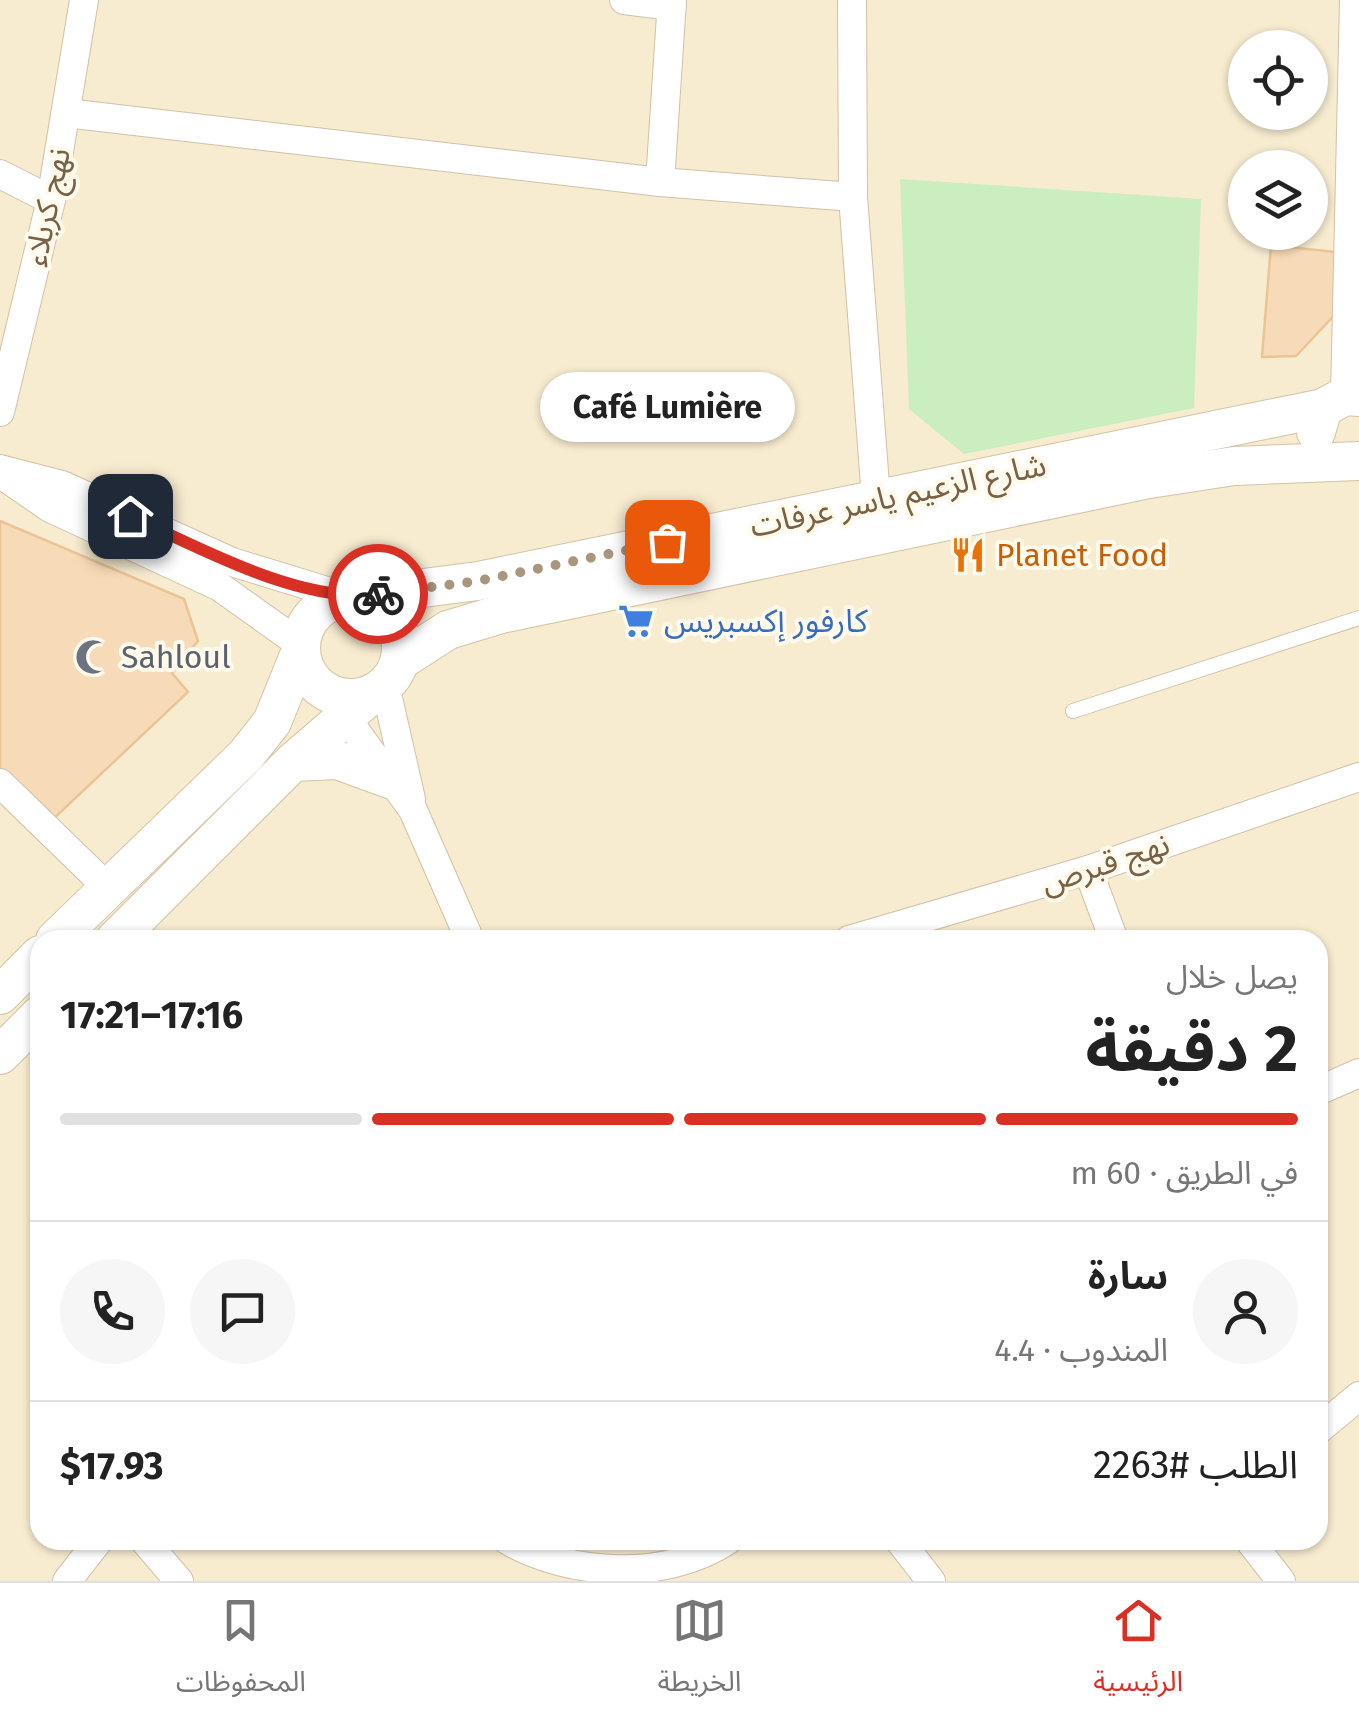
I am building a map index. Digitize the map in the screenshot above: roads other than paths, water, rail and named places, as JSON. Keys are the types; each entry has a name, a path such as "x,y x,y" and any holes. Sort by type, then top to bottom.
{"main road":[{"path":"1342,401 1316,432 1326,454 1352,465"},
{"name":"شارع الزعيم ياسر عرفات","path":"350,597 478,581 1342,401"},
{"name":"شارع الزعيم ياسر عرفات","path":"125,930 366,689 448,630 501,614 1149,479 1234,466 1352,465"},
{"path":"65,930 246,754 272,722 310,618 333,600 350,597 381,607 398,631 366,689 314,683 300,648"},
{"path":"293,762 337,760 402,796"},
{"path":"0,995 30,965"},
{"path":"0,1055 30,1025"}],"street":[{"name":"نهج كربلاء","path":"0,412 51,200 84,0"},
{"path":"624,0 672,3 660,182"},
{"path":"852,0 853,197 876,498"},
{"path":"1342,401 1355,0"},
{"path":"66,113 660,182 853,197"},
{"path":"0,174 51,200"},
{"path":"0,472 62,485 232,562 350,597"},
{"path":"0,472 50,508 220,587 300,648"},
{"path":"366,689 402,796 465,930"},
{"path":"366,689 402,796"},
{"name":"نهج قبرص","path":"883,930 1088,870 1359,777"},
{"path":"0,783 108,888"},
{"path":"1088,870 1110,930"},
{"path":"1328,1087 1359,1073"},
{"path":"1328,1422 1359,1396"},
{"path":"67,1581 91,1550"},
{"path":"153,1550 180,1581"},
{"path":"523,1550 569,1565 648,1573 687,1565 712,1550"},
{"path":"907,1550 931,1581"},
{"path":"1257,1550 1281,1581"}],"lane":[{"path":"1073,711 1359,618"}],"place":[{"name":"Café Lumière","path":"667,542"},
{"name":"Planet Food","path":"968,555"},
{"name":"كارفور إكسبريس","path":"636,621"},
{"name":"Sahloul","path":"93,657"}]}
